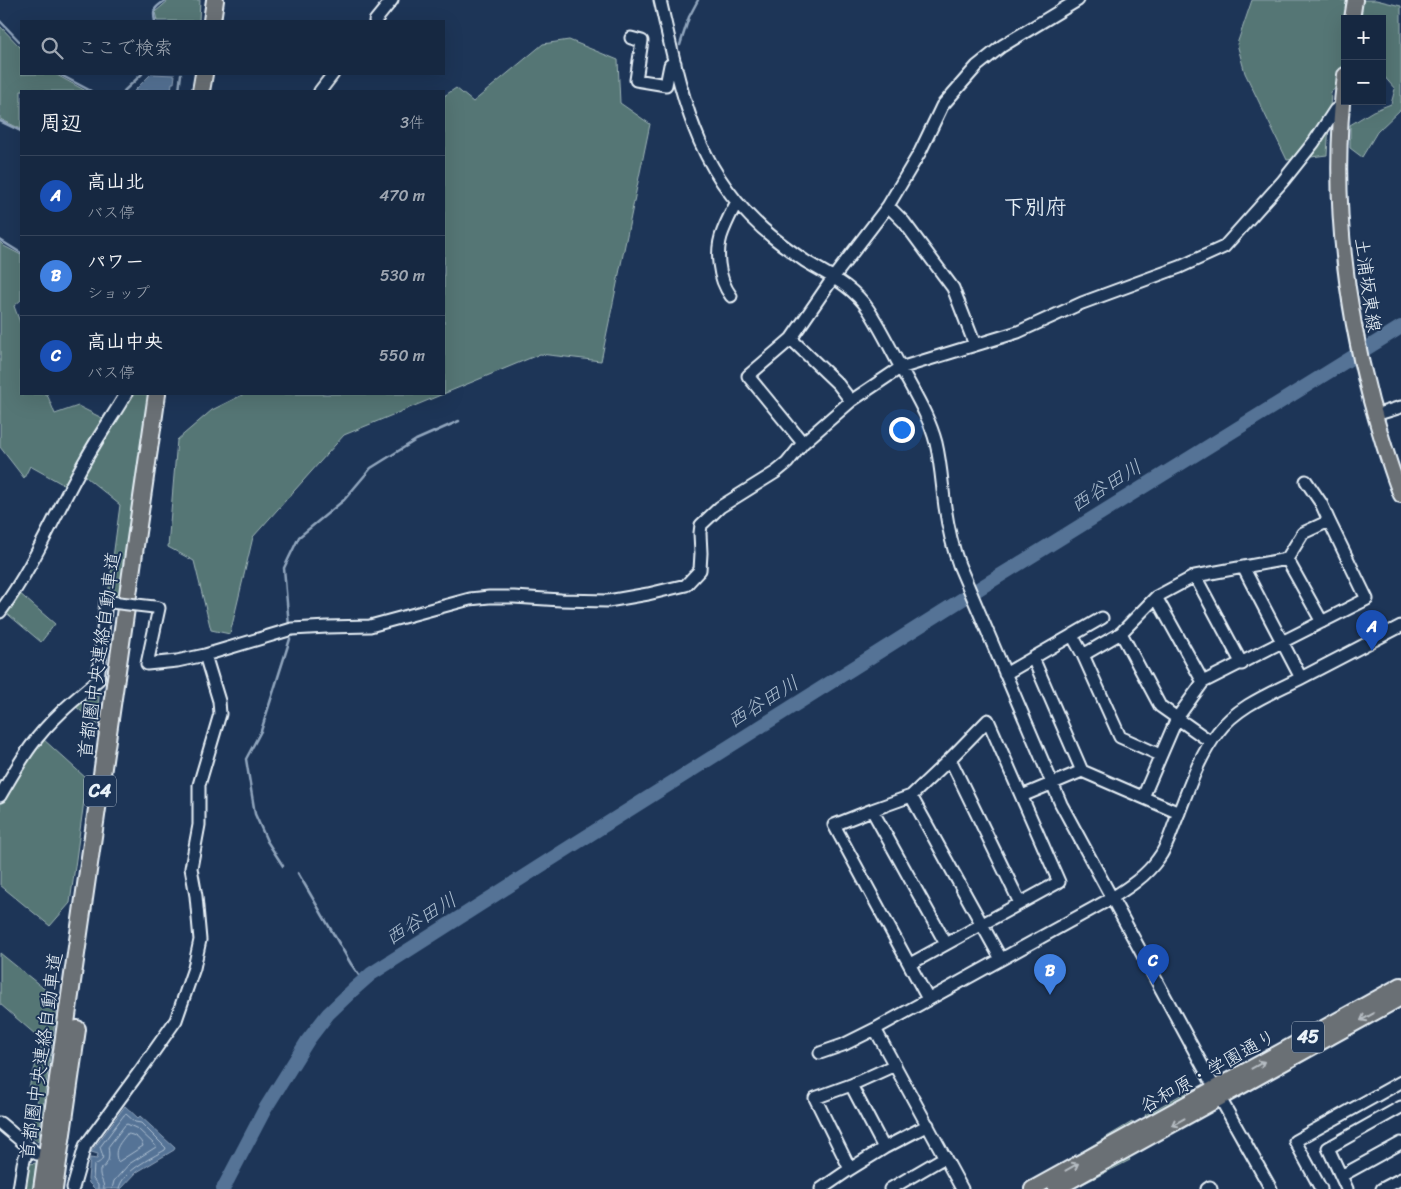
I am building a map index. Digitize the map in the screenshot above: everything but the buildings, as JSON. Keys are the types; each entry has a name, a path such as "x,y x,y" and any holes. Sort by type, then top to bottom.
{"highway":[{"path":"212,20 215,0"},
{"path":"222,20 225,0"},
{"path":"201,90 204,75"},
{"path":"212,90 215,75"},
{"name":"首都圏中央連絡自動車道","path":"42,1189 157,395"},
{"name":"首都圏中央連絡自動車道","path":"58,1183 169,395"}],"main road":[{"path":"1353,15 1355,0"},
{"name":"土浦坂東線","path":"1341,106 1339,196 1345,269 1356,340 1362,365 1375,415 1401,495"},
{"name":"谷和原・学園通り","path":"1056,1189 1401,985"},
{"name":"谷和原・学園通り","path":"1032,1189 1401,998"}],"street":[{"path":"376,20 392,0"},
{"path":"660,0 685,104 696,136 709,162 737,202 762,228 799,257 853,292 867,308 918,399 931,427 938,456 949,531 959,565 1052,783 1072,825 1271,1189"},
{"path":"803,443 748,376 790,339 833,278 888,206 917,158 942,106 977,66 1002,46 1078,0"},
{"path":"631,38 642,41 636,80 666,85 670,65 674,63"},
{"path":"321,90 332,75"},
{"path":"0,796 31,746 71,702 98,680 106,601 159,608 147,664 177,661 205,655 292,630 370,626 470,599 505,597 608,600 686,586 700,570 700,533 702,525 720,506 776,472 803,443 851,401 900,368 1018,332 1082,303 1180,267 1224,247 1283,181 1314,142 1335,110 1341,106"},
{"path":"731,296 726,290 722,277 719,246 723,231 737,202"},
{"path":"888,206 904,222 953,288 975,346"},
{"path":"790,339 838,384 851,401"},
{"path":"0,612 18,585 86,459 125,395"},
{"path":"1375,415 1401,407"},
{"path":"1143,797 1176,718 1203,682 1242,664 1367,599 1321,503 1306,481"},
{"path":"1083,655 1122,633 1156,598 1195,576 1287,559 1303,533 1329,522"},
{"path":"1287,559 1322,622"},
{"path":"1242,567 1302,678"},
{"path":"1195,576 1242,664"},
{"path":"1156,598 1203,682"},
{"path":"1005,674 1102,618"},
{"path":"820,1053 843,1045 875,1029 1112,898 1142,877 1159,858 1201,760 1211,742 1230,719 1243,709 1401,626"},
{"path":"1122,633 1160,706 1211,742"},
{"path":"1072,635 1120,737 1160,756"},
{"path":"58,1183 74,1188 84,1146 176,1020 194,968 200,940 191,868 198,825 199,785 220,714 220,701 205,655"},
{"path":"1033,658 1082,770 1179,813"},
{"path":"910,964 1059,882 988,720 911,796 834,824 928,999"},
{"path":"950,759 1020,903"},
{"path":"1022,796 1082,770"},
{"path":"911,796 1001,959"},
{"path":"872,810 946,944"},
{"path":"875,1029 962,1189"},
{"path":"850,1169 815,1098 851,1085 894,1065"},
{"path":"1321,1189 1295,1141 1401,1082"},
{"path":"851,1085 884,1148"},
{"path":"1348,1189 1328,1148 1399,1112"},
{"path":"0,1123 33,1150 23,1164 19,1189"},
{"path":"821,1189 884,1148 928,1125"},
{"path":"1341,1176 1401,1143"},
{"path":"890,1189 945,1157"},
{"path":"1382,1189 1401,1178"},
{"path":"1207,1189 1210,1187 1211,1189"}],"green space":[{"path":"169,0 200,0 199,20 157,20 155,12"},
{"path":"1252,0 1376,0 1401,6 1401,109 1377,132 1362,157 1350,148 1350,125 1373,111 1391,104 1395,89 1386,79 1386,15 1341,15 1341,83 1331,92 1327,155 1287,160 1245,73 1237,44"},
{"path":"0,26 20,47 20,75 57,75 84,90 20,90 20,129 0,119"},
{"path":"569,40 618,60 620,103 650,124 601,361 540,354 445,394 445,95 456,88 473,102 543,44"},
{"path":"0,242 20,254 20,301 14,306 20,322 20,395 47,395 55,414 78,406 106,420 66,486 30,466 24,478 0,447"},
{"path":"130,395 150,395 119,596 108,595 120,505 81,473"},
{"path":"242,395 441,395 344,435 253,537 230,634 211,630 194,561 168,547 177,440 212,410"},
{"path":"18,592 55,624 41,642 4,611"},
{"path":"100,681 97,725 74,705"},
{"path":"42,738 87,779 70,903 50,926 0,885 0,801"},
{"path":"0,953 58,1000 38,1142 32,1137 38,1097 29,1087 43,1041 0,1004"},
{"path":"1186,1092 1189,1097 1148,1120 1145,1115"},
{"path":"1132,1122 1134,1127 1062,1167 1061,1164"},
{"path":"1127,1155 1130,1160 1073,1189 1065,1189"},
{"path":"36,1163 33,1189 22,1189 26,1169 29,1164"}],"water":[{"path":"150,75 175,75 171,90 135,90"},
{"path":"125,1106 138,1118 140,1116 175,1148 137,1172 121,1189 95,1189 88,1179 90,1158 97,1159 98,1154 91,1152"}],"waterway":[{"path":"155,20 154,13 156,8 166,0"},
{"path":"680,45 689,17 698,0"},
{"path":"0,21 20,42"},
{"path":"61,75 89,90"},
{"path":"125,90 141,75"},
{"path":"179,90 181,75"},
{"path":"0,121 20,131"},
{"path":"0,240 20,252"},
{"name":"西谷田川","path":"223,1189 265,1109 308,1040 328,1014 371,974 980,588 1401,327"},
{"path":"289,626 284,568 299,537 344,500 371,468 416,440 459,421"},
{"path":"283,866 267,841 255,814 246,759 261,731 290,639"},
{"path":"298,873 351,964 363,981"}],"place":[{"name":"高山北","path":"1372,651"},
{"name":"高山中央","path":"1153,985"},
{"name":"パワー","path":"1050,995"}],"district":[{"name":"下別府","path":"1035,207"}]}
